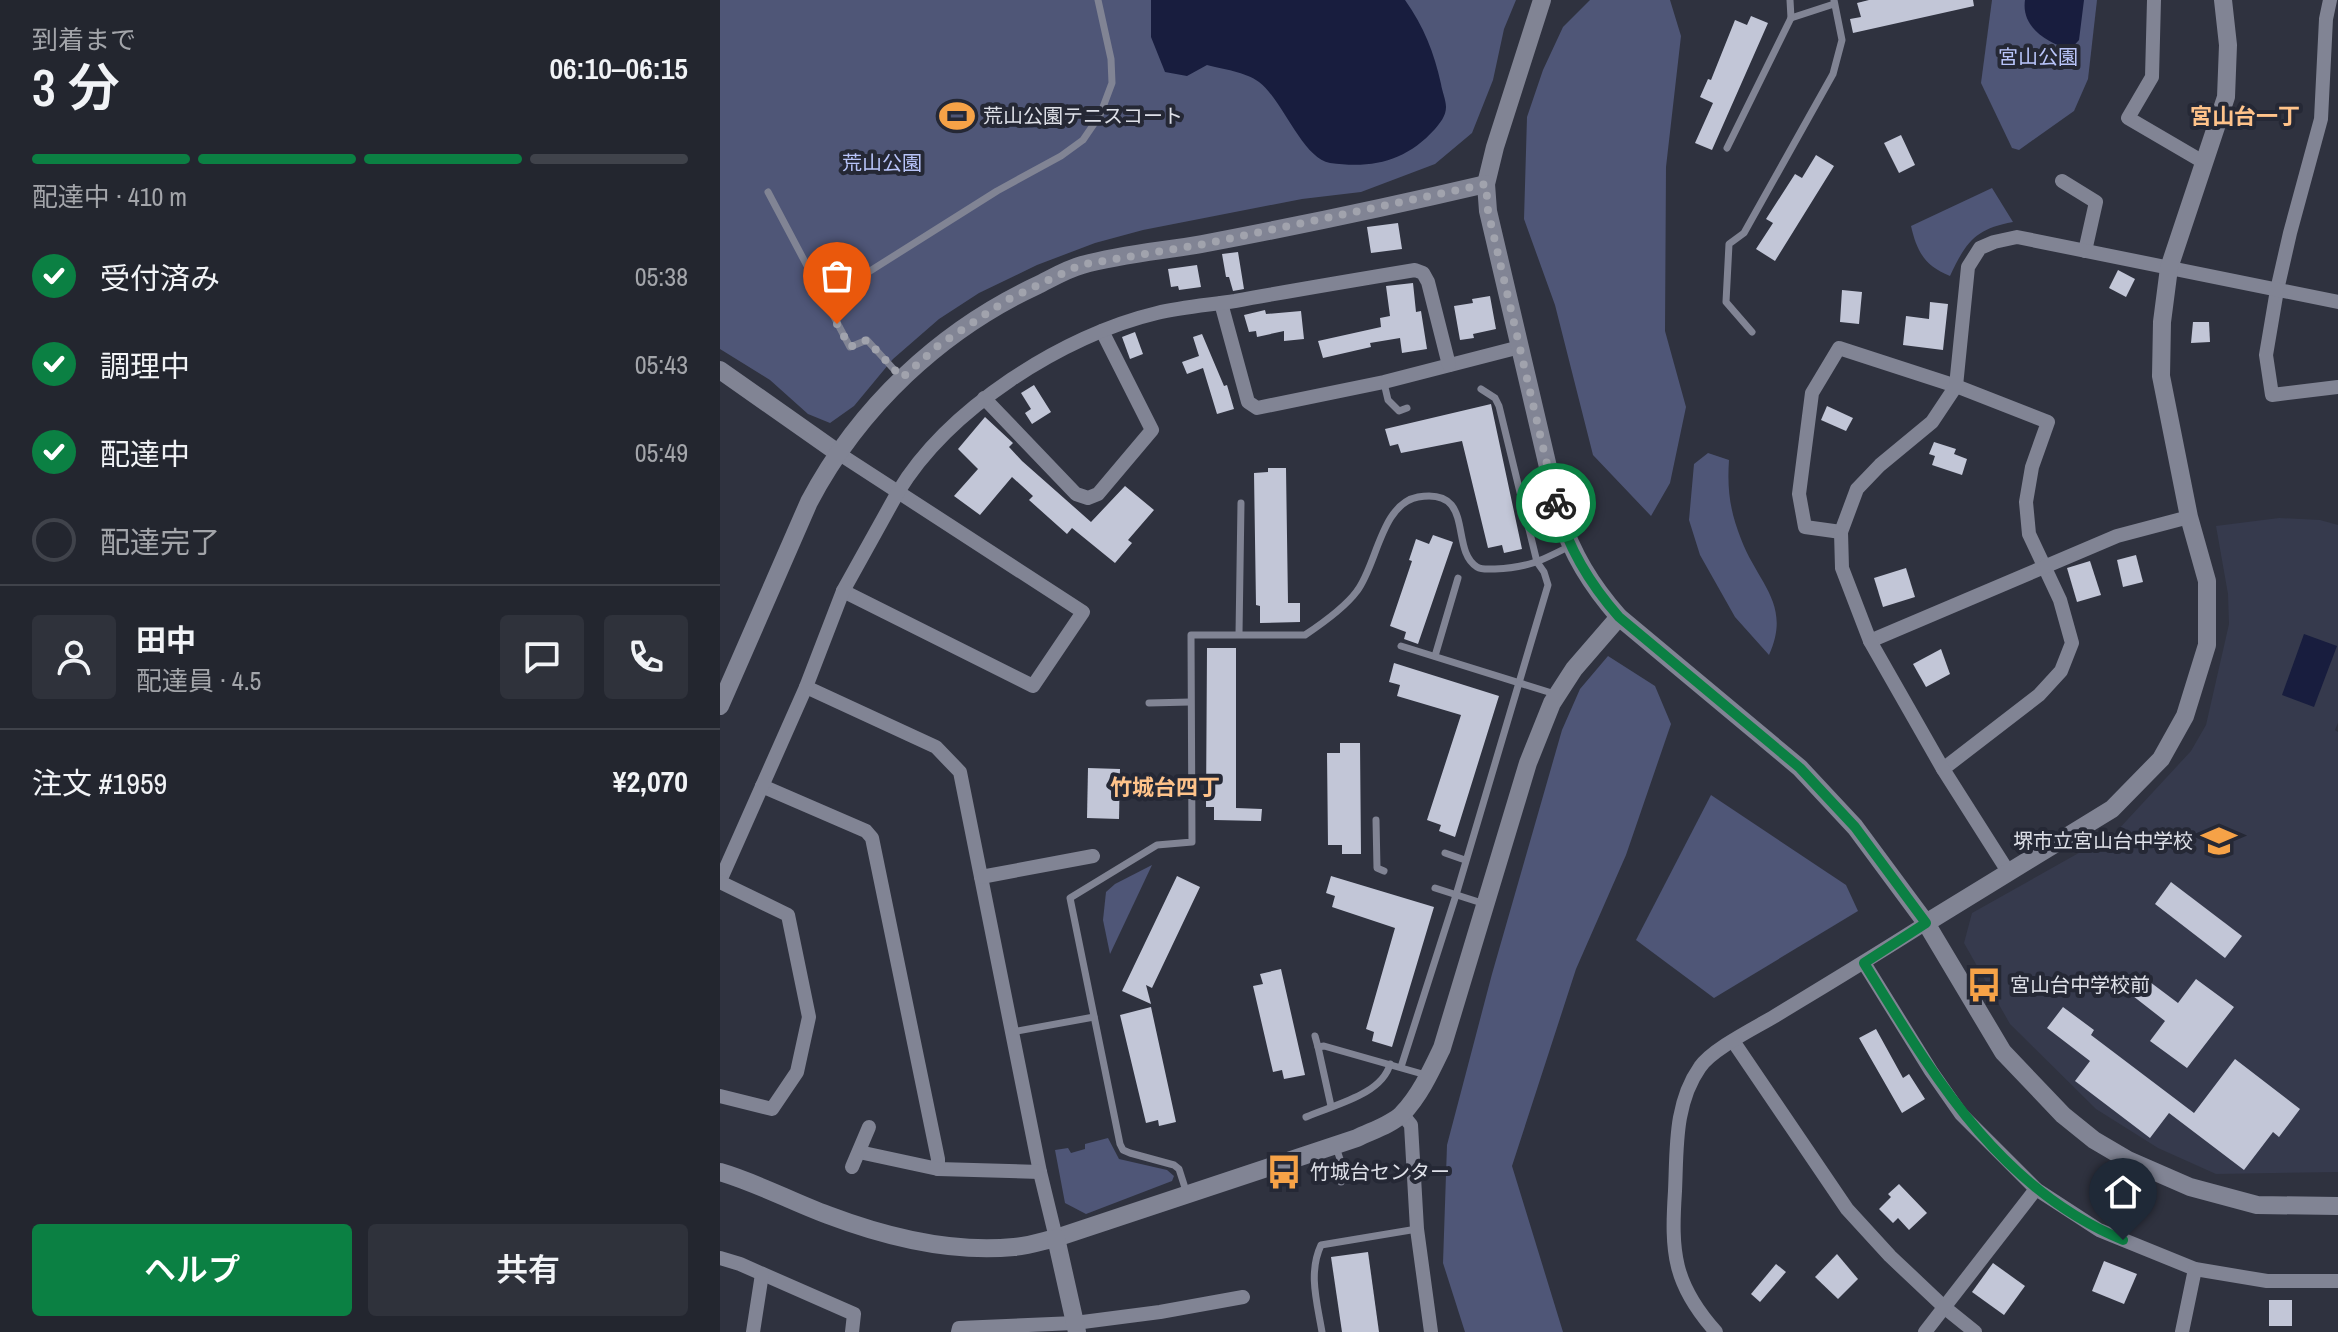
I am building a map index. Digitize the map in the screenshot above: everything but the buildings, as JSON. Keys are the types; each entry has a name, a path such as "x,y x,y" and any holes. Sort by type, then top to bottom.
{"street":[{"path":"1542,0 1495,147 1486,184 1488,211 1559,514 1570,546 1594,589 1619,617 1800,768 1855,827 1926,923 2003,1052 2063,1115 2094,1140 2156,1175 2257,1205 2338,1206"},
{"path":"2154,0 2152,77 2128,118 2205,163"},
{"path":"1716,1332 1688,1294 1675,1262 1672,1230 1678,1120 1687,1091 1701,1065 1733,1041 2112,809 2161,759 2185,716 2207,645 2207,581 2189,517 2161,376 2162,322 2169,268 2226,97 2228,45 2223,0"},
{"path":"2330,0 2326,19 2321,119 2277,290 2266,355 2272,395 2338,387"},
{"path":"2062,181 2096,202 2085,251"},
{"path":"720,706 809,502 838,453 902,378 939,345 1007,300 1080,265 1204,244 1486,184"},
{"path":"2009,873 1943,769 1870,641 1842,568 1841,532 1857,489 1880,465 1932,422 1956,386 1968,267 1980,248 2017,237 2338,302"},
{"path":"720,1096 772,1109 797,1072 809,1017 788,915 720,882 806,687 843,591 905,480 950,430 984,398 1067,346 1102,331 1156,313 1415,270 1423,273 1428,282 1449,365"},
{"path":"1221,303 1248,402 1257,408 1384,382 1520,347"},
{"path":"984,398 1076,494 1088,498 1098,494 1152,430 1102,331"},
{"path":"1841,532 1805,527 1799,494 1812,393 1839,348 1956,386 2048,422 2032,467 2026,502 2029,534 2060,600 2072,643 2061,671 2039,695 1943,769"},
{"path":"720,370 838,453 1083,612 1033,686 843,591"},
{"path":"1870,641 2117,536 2189,517"},
{"path":"720,1172 851,1223 919,1241 978,1248 1017,1247 1056,1238 1357,1138 1402,1114 1429,1076 1442,1048 1528,763 1556,695 1619,617"},
{"path":"806,687 936,747 960,772 1040,1172 1076,1328"},
{"path":"762,786 866,831 872,838 938,1169"},
{"path":"981,877 1093,856"},
{"path":"1864,963 1961,1114 2036,1189 2099,1230 2195,1269 2267,1281 2338,1281"},
{"path":"1733,1041 1847,1209 1890,1256 1975,1332"},
{"path":"1402,1114 1411,1125 1417,1229 1431,1332"},
{"path":"852,1167 869,1127"},
{"path":"859,1152 938,1169 1040,1172"},
{"path":"1925,1332 2036,1189"},
{"path":"720,1258 854,1314 852,1332"},
{"path":"2182,1332 2195,1269"},
{"path":"753,1332 762,1274"},
{"path":"958,1332 959,1328 1076,1328 1243,1297"}],"lane":[{"path":"824,300 1083,140 1100,115 1112,83 1111,59 1098,0"},
{"path":"1727,148 1791,18 1790,0"},
{"path":"1752,332 1726,302 1729,244 1744,233 1833,74 1842,40 1834,2 1791,18"},
{"path":"768,192 850,347 867,340 902,378"},
{"path":"1384,382 1388,400 1399,411 1407,408"},
{"path":"1401,1067 1456,895 1548,585 1537,562 1499,406 1495,398 1481,389"},
{"path":"1187,1194 1179,1169 1174,1165 1130,1153 1123,1150 1120,1144 1070,898 1157,845 1192,842 1191,635 1305,635 1357,591 1396,508 1412,498 1433,495 1451,505 1467,555 1475,566 1483,569 1522,568 1570,546"},
{"path":"1239,634 1241,503"},
{"path":"1435,656 1458,578"},
{"path":"1401,646 1556,695"},
{"path":"1149,703 1190,702"},
{"path":"1376,820 1377,868 1384,871"},
{"path":"1376,831 1386,834"},
{"path":"1445,853 1465,860"},
{"path":"1435,888 1485,904"},
{"path":"1012,1032 1094,1017"},
{"path":"1315,1036 1331,1106"},
{"path":"1318,1047 1324,1046 1429,1076"},
{"path":"1306,1117 1370,1090 1388,1074 1390,1064"},
{"path":"1336,1145 1341,1162 1341,1182"},
{"path":"1322,1332 1313,1273 1314,1260 1321,1245 1417,1229"}],"shaded area":[{"path":"1151,0 1405,0 1432,50 1445,101 1444,116 1424,140 1388,160 1360,165 1330,163 1310,151 1268,90 1254,79 1207,65 1187,76 1165,72 1151,37"},
{"path":"2025,0 2084,0 2079,40 2070,50 2053,43 2031,26"},
{"name":"堺市立宮山台中学校","path":"2279,518 2320,520 2338,525 2338,723 2335,730 2338,732 2338,1172 2216,1174 2158,1148 2096,1109 2010,1024 1964,943 1972,913 2116,832 2191,751 2206,725 2229,624 2228,594 2216,526"},
{"path":"2304,634 2337,646 2314,707 2282,695"}],"green space":[{"name":"荒山公園","path":"720,0 1516,0 1504,29 1493,80 1472,133 1435,164 1361,192 1302,199 1143,230 1095,243 1037,265 979,293 939,319 893,359 854,406 830,423 808,414 770,380 720,349"},
{"path":"1590,0 1670,0 1681,36 1666,167 1665,331 1686,407 1670,483 1651,516 1593,455 1555,305 1524,219 1527,117 1543,70 1563,27"},
{"name":"宮山公園","path":"1992,0 2097,0 2088,79 2074,111 2019,150 2012,148 1981,83"},
{"path":"1992,188 2013,222 1989,229 1973,239 1950,276 1934,268 1919,251 1911,226"},
{"path":"1708,453 1729,460 1729,491 1734,519 1775,608 1777,622 1769,655 1735,617 1700,555 1689,520 1694,464"},
{"path":"1608,656 1655,686 1671,724 1626,855 1576,969 1512,1166 1563,1332 1465,1332 1443,1263 1447,1145 1562,730 1580,689"},
{"path":"1711,795 1846,885 1858,911 1714,998 1636,940"},
{"path":"1152,865 1110,954 1103,920 1106,892"},
{"path":"1108,1138 1119,1159 1167,1170 1174,1176 1172,1181 1086,1214 1065,1203 1055,1150 1068,1148 1071,1153 1085,1149 1085,1144"}],"way so far":[{"path":"837,324 850,347 867,340 902,378 939,345 1007,300 1080,265 1204,244 1486,184 1488,211 1556,503"}],"place":[{"name":"荒山公園テニスコート","path":"957,116"},
{"name":"堺市立宮山台中学校","path":"2219,841"},
{"name":"宮山台中学校前","path":"1984,985"},
{"name":"竹城台センター","path":"1284,1172"}],"district":[{"name":"宮山台一丁","path":"2245,116"},
{"name":"竹城台四丁","path":"1165,787"}],"route":[{"path":"1556,503 1570,546 1594,589 1619,617 1800,768 1855,827 1926,923 1864,963 1961,1114 2036,1189 2099,1230 2123,1240"}]}
